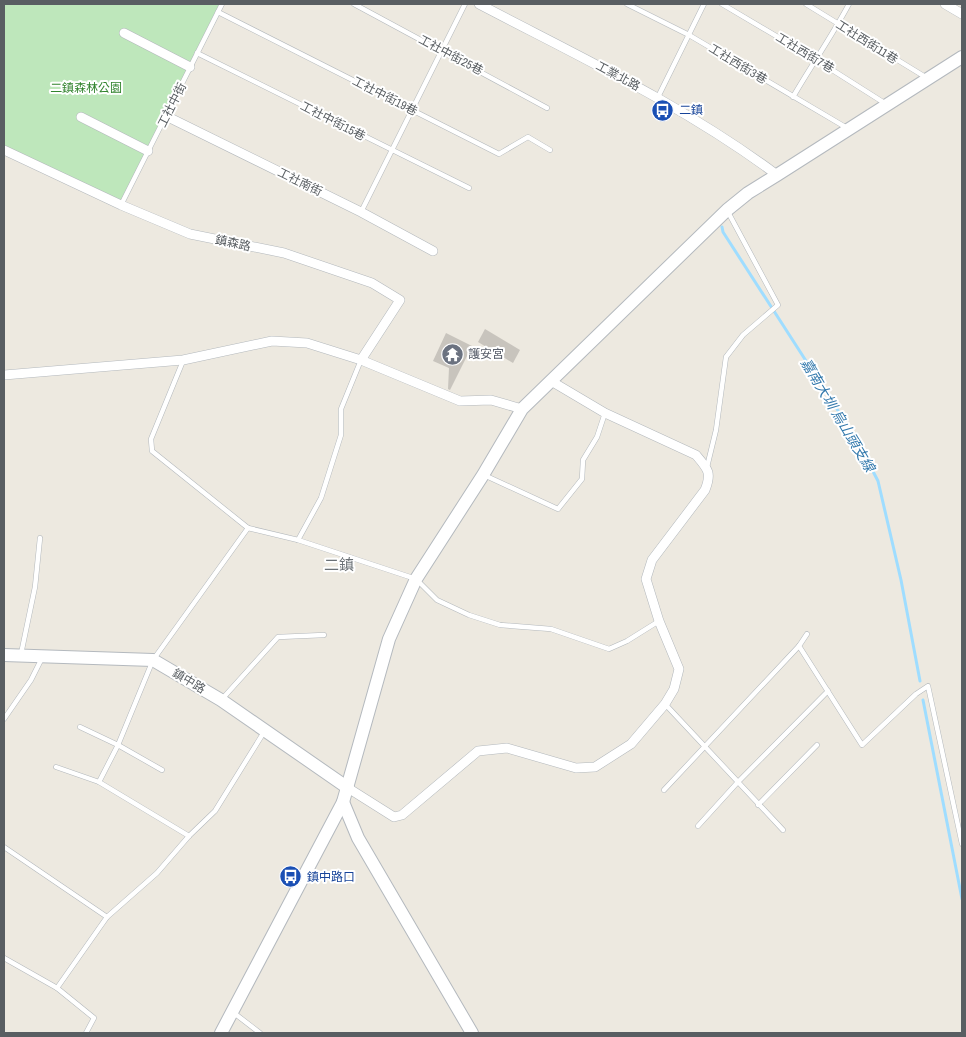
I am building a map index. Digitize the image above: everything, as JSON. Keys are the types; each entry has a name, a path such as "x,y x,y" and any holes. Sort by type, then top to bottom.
{"street":[{"name":"工業北路","path":"479,4 658,97 747,152 777,175"},
{"path":"945,4 962,14"},
{"path":"124,33 190,67"},
{"path":"221,1033 343,802 389,639 416,579 522,409 727,210 848,128 962,57"},
{"name":"工社南街","path":"166,116 361,212 433,250"},
{"path":"81,117 148,151"},
{"name":"鎮森路","path":"4,150 121,205 190,234 284,253 372,283 400,300 361,360"},
{"path":"4,375 183,360 272,341 307,344 361,360 460,401 491,400 522,409"},
{"path":"348,788 394,817 402,816 478,751 508,748 576,768 595,767 631,744 665,704 674,689 679,669 658,621 646,579 652,560 704,490 709,479 707,468 696,455 605,413 551,382"},
{"name":"鎮中路","path":"4,655 153,660 221,700 348,788"},
{"path":"343,802 358,838 472,1033"}],"lane":[{"name":"工社中街","path":"121,205 222,4"},
{"name":"工社中街25巷","path":"354,4 547,108"},
{"path":"361,212 465,4"},
{"name":"工社西街3巷","path":"627,4 689,35 848,128"},
{"path":"658,97 704,4"},
{"name":"工社西街7巷","path":"722,4 815,59 887,105"},
{"name":"工社西街11巷","path":"806,4 928,79"},
{"path":"793,97 849,4"},
{"name":"工社中街19巷","path":"218,12 499,154 528,137 550,150"},
{"name":"工社中街15巷","path":"197,53 391,151 469,188"},
{"path":"707,468 716,430 726,357 743,335 778,305 727,210"},
{"path":"183,360 151,439 152,451 248,528 298,540 416,579 437,600 469,615 500,625 551,629 609,649 627,641 658,621"},
{"path":"298,540 321,498 341,435 341,409 361,360"},
{"path":"483,474 558,509 582,479 583,460 597,436 605,413"},
{"path":"99,782 118,745 153,660 248,528"},
{"path":"20,656 34,587 40,538"},
{"path":"664,790 800,646 807,634"},
{"path":"221,700 278,637 324,635"},
{"path":"800,646 862,745 916,694 928,686 962,844"},
{"path":"4,719 31,680 42,657"},
{"path":"698,826 738,782 828,691"},
{"path":"665,704 782,830"},
{"path":"80,727 118,745 162,770"},
{"path":"57,988 107,917 157,874 189,836 215,810 265,730"},
{"path":"758,805 817,744"},
{"path":"56,767 99,782 189,836"},
{"path":"4,847 107,917"},
{"path":"4,958 57,988 94,1018 86,1033"},
{"path":"232,1011 260,1033"}],"green space":[{"name":"二鎮森林公園","path":"4,4 222,4 121,205 4,147"}],"building":[{"path":"485,329 520,350 513,363 478,342"},
{"name":"護安宮","path":"446,333 472,346 450,390 448,389 449,368 433,361"}],"waterway":[{"name":"嘉南大圳 烏山頭支線","path":"722,227 723,232 855,437 878,481 901,580 920,681"},
{"name":"嘉南大圳 烏山頭支線","path":"923,700 962,899"}],"place":[{"name":"二鎮","path":"663,110"},
{"name":"護安宮","path":"452,354"},
{"name":"鎮中路口","path":"291,877"}],"district":[{"name":"二鎮","path":"339,565"}]}
